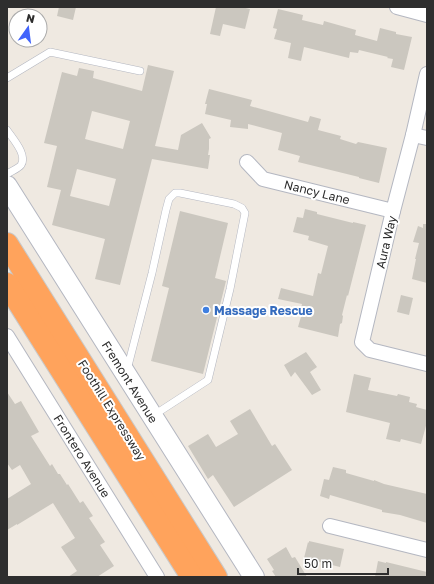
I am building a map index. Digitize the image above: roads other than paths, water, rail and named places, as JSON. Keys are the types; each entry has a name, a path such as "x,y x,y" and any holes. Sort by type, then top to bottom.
{"highway":[{"name":"Foothill Expressway","path":"7,244 216,577"},
{"name":"Foothill Expressway","path":"7,284 192,577"}],"street":[{"path":"397,7 427,14"},
{"name":"Aura Way","path":"427,74 362,342 370,350 427,364"},
{"path":"413,135 427,138"},
{"name":"Nancy Lane","path":"247,162 263,179 393,210"},
{"name":"Fremont Avenue","path":"7,186 254,577"},
{"name":"Frontero Avenue","path":"7,336 157,577"},
{"path":"330,526 427,550"}],"lane":[{"path":"7,78 50,52 140,71"},
{"path":"7,130 20,150 23,158 19,167 7,174"},
{"path":"125,374 152,273 169,199 175,193 180,193 234,204 242,208 245,213 240,243 208,380 152,416"}],"place":[{"name":"Massage Rescue","path":"206,310"}]}
